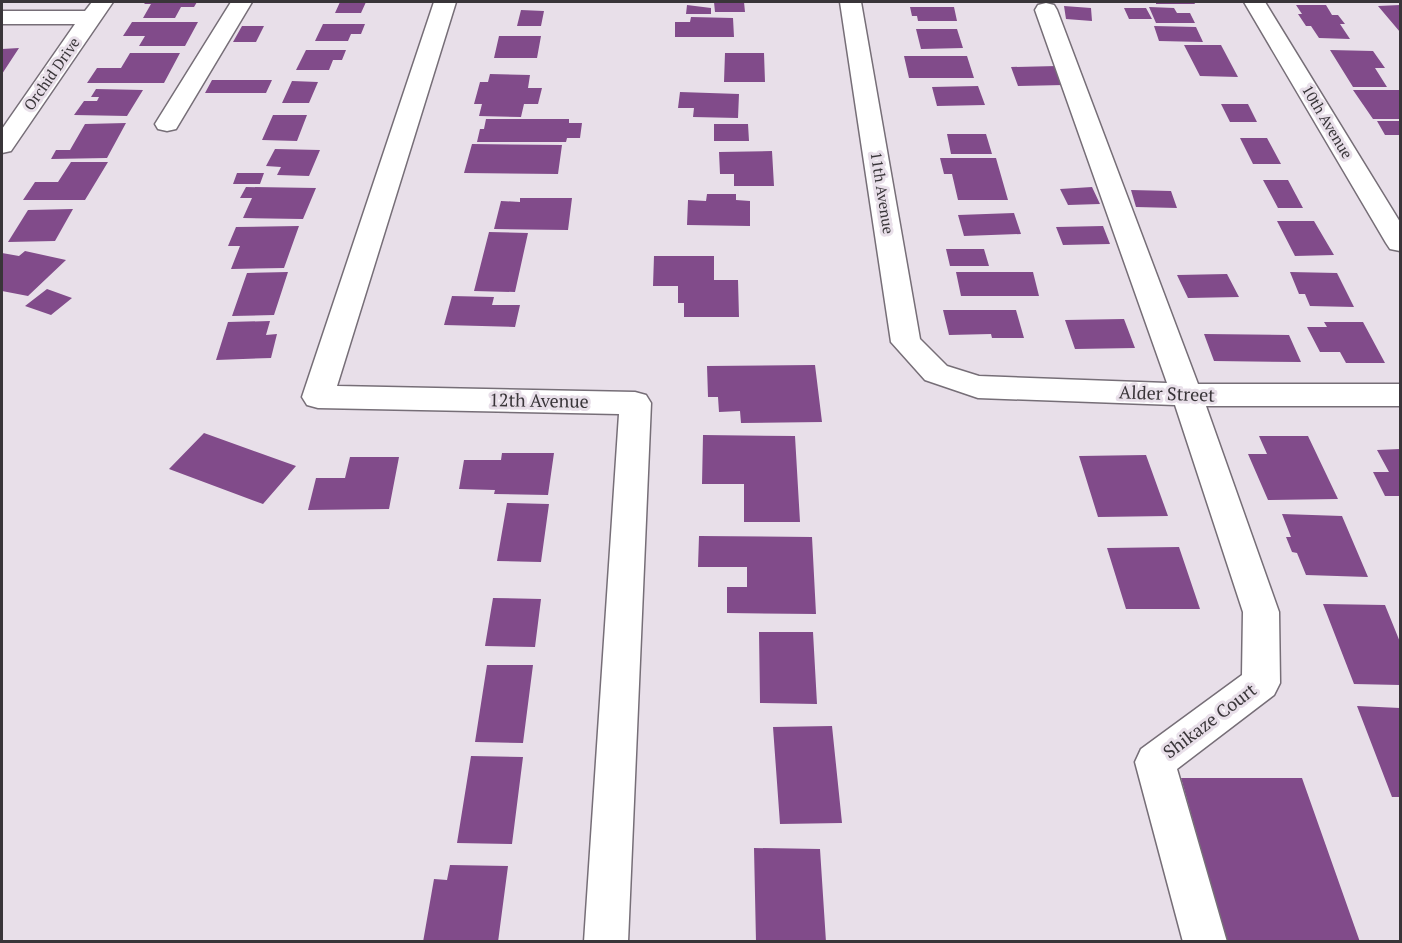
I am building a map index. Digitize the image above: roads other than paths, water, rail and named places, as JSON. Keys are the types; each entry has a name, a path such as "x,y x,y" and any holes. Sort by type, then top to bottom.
{"street":[{"path":"167,124 241,2"},
{"name":"12th Avenue","path":"445,2 318,397 635,403 606,942"},
{"name":"11th Avenue","path":"850,2 906,342 936,373"},
{"name":"10th Avenue","path":"1254,2 1401,243"},
{"path":"2,17 97,10"},
{"name":"Orchid Drive","path":"2,146 97,10"},
{"name":"Shikaze Court","path":"1046,10 1187,395 1261,612 1261,683 1155,762 1204,942"},
{"name":"Alder Street","path":"936,373 978,387 1187,395 1401,395"}]}
